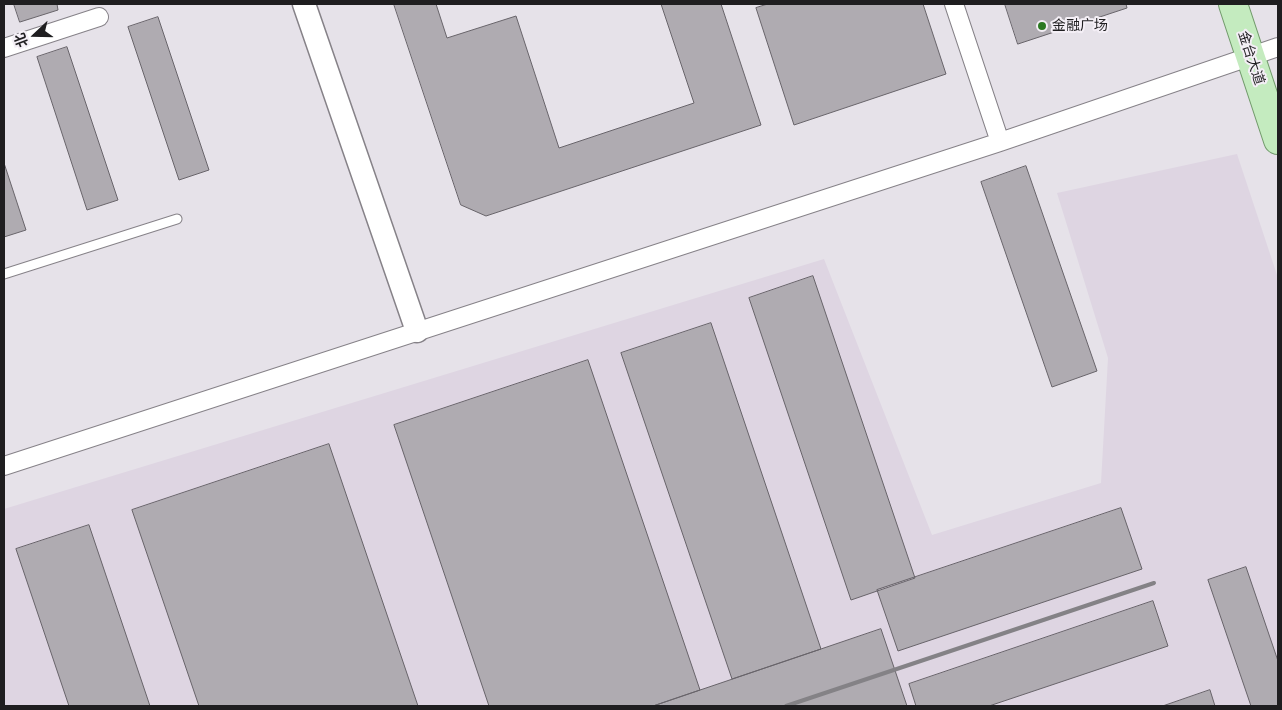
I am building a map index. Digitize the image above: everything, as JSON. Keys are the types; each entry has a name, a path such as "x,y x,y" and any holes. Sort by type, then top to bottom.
{"main road":[{"name":"金台大道","path":"1233,4 1278,140"}],"street":[{"path":"304,4 417,332"},
{"path":"954,4 1000,142"},
{"path":"4,48 99,17"},
{"path":"4,466 1000,142 1278,47"}],"lane":[{"path":"4,274 177,219"}],"shaded area":[{"path":"1237,154 1278,278 1278,706 4,706 4,509 824,259 932,535 1101,483 1108,358 1057,193"}],"building":[{"path":"14,4 57,4 58,10 20,22"},
{"path":"394,4 436,4 447,38 516,16 559,148 694,103 661,4 721,4 761,125 486,216 461,205"},
{"path":"768,4 923,4 946,74 794,125 756,8"},
{"name":"金融广场","path":"1005,4 1126,4 1127,8 1018,44"},
{"path":"158,17 209,170 179,180 128,27"},
{"path":"67,47 118,200 87,210 37,57"},
{"path":"4,163 26,230 4,237"},
{"path":"1026,166 1097,371 1052,387 981,182"},
{"path":"813,276 915,578 851,600 749,298"},
{"path":"711,323 821,649 732,679 621,353"},
{"path":"588,360 700,690 653,706 489,706 394,425"},
{"path":"329,444 418,706 199,706 132,510"},
{"path":"1121,508 1142,569 898,651 877,590"},
{"path":"89,525 150,706 69,706 16,549"},
{"path":"1246,567 1278,661 1278,706 1251,706 1208,580"},
{"path":"1153,601 1168,646 989,706 916,706 909,684"},
{"path":"881,629 907,706 653,706 821,649"},
{"path":"1210,690 1215,706 1163,706"}],"railway":[{"path":"786,706 1154,583"}],"place":[{"name":"金融广场","path":"1042,26"}]}
